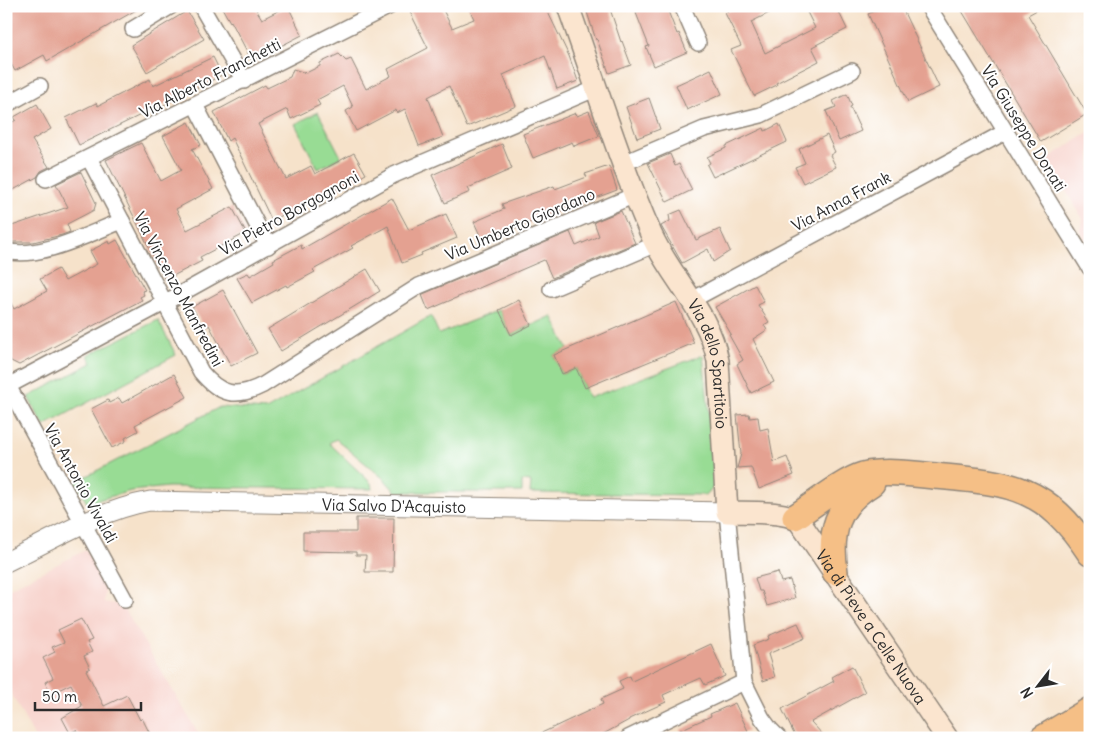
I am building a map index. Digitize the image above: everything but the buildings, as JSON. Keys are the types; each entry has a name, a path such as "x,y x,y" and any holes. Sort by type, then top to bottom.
{"highway":[{"path":"835,572 833,542 837,520 846,505 859,492 890,474"},
{"path":"800,522 856,478 865,475 890,474 989,481 1020,489 1052,508 1077,533 1090,553"},
{"path":"800,522 822,526 837,520"},
{"path":"1063,736 1090,700"},
{"path":"1063,736 1090,710"},
{"path":"1063,736 1090,728"},
{"path":"1063,736 1090,735"}],"main road":[{"name":"Via dello Spartitoio","path":"568,6 635,194 656,244 710,332 718,361 727,512"},
{"name":"Via Salvo D'Acquisto","path":"727,512 784,515 800,522"},
{"name":"Via di Pieve a Celle Nuova","path":"800,522 947,738"}],"street":[{"path":"133,29 171,6"},
{"path":"201,6 244,81"},
{"name":"Via Alberto Franchetti","path":"46,179 390,6"},
{"path":"682,6 698,43"},
{"name":"Via Giuseppe Donati","path":"928,6 1090,268"},
{"path":"624,163 704,129 760,115 852,71"},
{"path":"6,106 40,86"},
{"name":"Via Pietro Borgognoni","path":"7,385 164,303 378,183 411,167 597,88"},
{"path":"195,105 268,246"},
{"name":"Via Anna Frank","path":"692,300 1005,132"},
{"name":"Via Vincenzo Manfredini","path":"89,158 194,361 208,380 225,392 241,393 263,385 419,286"},
{"name":"Via Umberto Giordano","path":"419,286 635,194"},
{"path":"6,251 21,253 46,249 122,221"},
{"path":"551,289 656,244"},
{"name":"Via Antonio Vivaldi","path":"7,385 126,600"},
{"name":"Via Salvo D'Acquisto","path":"6,562 83,524 129,506 162,501 727,512"},
{"name":"Via dello Spartitoio","path":"727,512 744,682 762,718 779,738"},
{"path":"628,738 744,682"}],"shaded area":[{"path":"1090,132 1090,247 1080,230 1083,219 1047,159"},
{"path":"86,550 105,588 104,602 122,605 201,738 35,738 6,684 6,590"}],"green space":[{"path":"318,112 341,157 318,169 295,124"},
{"path":"499,310 511,335 552,316 568,349 554,355 562,374 576,368 589,398 703,355 715,471 715,482 711,490 705,495 530,493 531,482 522,481 522,492 396,492 383,478 336,439 329,443 371,483 372,489 168,487 131,491 87,503 75,482 220,407 266,410 431,316 439,334"},
{"path":"158,320 176,355 44,426 28,397 92,363 88,355"}]}
